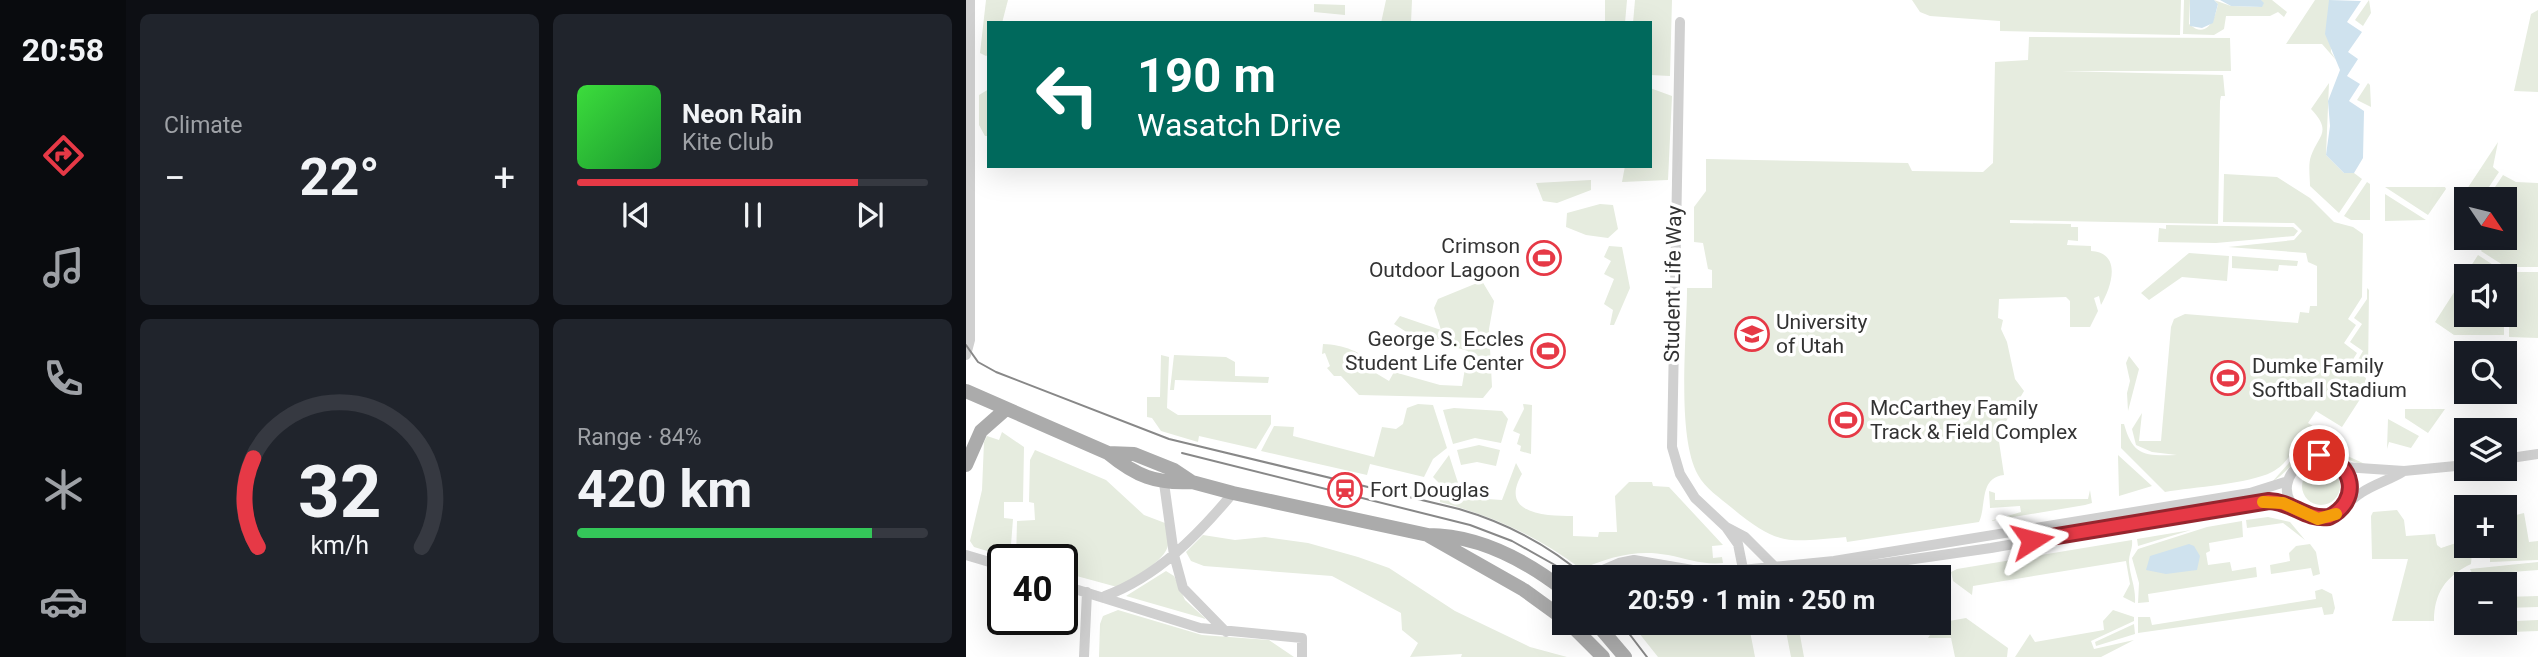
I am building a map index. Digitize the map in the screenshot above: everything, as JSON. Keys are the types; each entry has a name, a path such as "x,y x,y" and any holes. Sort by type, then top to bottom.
{"main road":[{"path":"966,391 1108,453 1128,469 1164,483 1192,482 1428,535 1455,535 1481,543 1529,567 1552,583"},
{"path":"966,465 981,430 1006,409"},
{"path":"1108,453 1134,454 1174,470 1192,482"},
{"path":"1428,535 1524,590 1552,610"},
{"path":"1445,546 1477,551 1552,586"},
{"path":"1581,635 1603,657"},
{"path":"1606,635 1625,657"}],"street":[{"path":"966,355 970,340 970,0"},
{"name":"Student Life Way","path":"1680,22 1672,447 1684,482 1703,507 1727,527 1745,537 1773,565"},
{"path":"2517,457 2538,454"},
{"path":"2295,507 2288,492 2288,481 2292,471 2309,457 2330,457 2344,467 2404,471 2454,466"},
{"path":"2344,467 2351,488 2346,505"},
{"path":"1866,565 1954,554 2250,503 2276,502 2295,507 2307,516 2318,519 2329,517 2363,491 2384,484 2404,471"},
{"path":"1773,565 1834,561 1994,536 2250,493 2288,481"},
{"path":"1164,483 1174,555 1188,596 1226,632"},
{"path":"1105,596 1123,590 1174,555 1233,493"},
{"name":"Student Life Way","path":"1727,527 1738,544 1741,565"},
{"path":"966,555 987,561"},
{"path":"1614,565 1634,560 1663,565"},
{"path":"1078,590 1105,596 1145,613 1226,632 1302,638 1302,657"},
{"path":"1084,657 1087,593"}],"shaded area":[{"path":"986,0 1008,0 1003,21 987,21 987,55 980,53"},
{"path":"1386,0 1412,0 1411,21 1381,21"},
{"path":"1605,0 1627,0 1625,21 1605,21"},
{"path":"1635,0 1672,0 1670,76 1652,75 1652,21 1633,21"},
{"path":"1912,0 2181,0 2180,35 2000,31 2000,21 1930,16 1920,12"},
{"path":"2184,0 2190,0 2189,24 2201,30 2209,26 2215,16 2218,4 2214,0 2231,6 2262,7 2261,0 2272,0 2287,12 2284,17 2278,12 2270,16 2226,16 2224,29 2214,35 2183,34"},
{"path":"2315,0 2329,0 2331,52 2336,60 2322,44 2286,44"},
{"path":"2369,0 2371,13 2363,26 2355,20"},
{"path":"1314,4 1345,5 1345,15 1314,12"},
{"path":"2538,10 2538,92 2514,91 2531,14"},
{"path":"2029,37 2230,38 2231,71 2061,71 2223,75 2225,96 2221,96 2220,101 2218,224 2010,220 2010,223 2071,224 2071,227 2078,227 2078,241 2068,240 2067,245 2091,246 2091,251 2101,253 2107,258 2112,272 2101,305 2099,296 2094,298 2098,311 2090,327 2070,327 2070,301 2066,297 1999,299 1998,318 2003,320 2001,329 2007,342 2015,379 2024,391 1998,435 2004,475 1996,477 1987,486 1979,522 1847,542 1846,537 1785,539 1761,530 1718,497 1701,480 1691,457 1687,436 1684,385 1687,288 1712,288 1712,270 1708,269 1703,243 1694,242 1694,207 1706,191 1706,159 1908,163 1912,171 1983,172 1993,163 1995,62 2028,60"},
{"path":"2329,83 2326,155 2344,173 2354,173 2362,179 2339,213 2310,186 2310,159 2323,129 2311,109"},
{"path":"2368,83 2370,85 2371,107 2357,100"},
{"path":"1652,89 1672,96 1668,180 1622,182 1625,168 1652,168"},
{"path":"987,90 987,136 979,125 979,95"},
{"path":"2498,142 2493,167 2499,172 2489,187 2468,187"},
{"path":"2224,174 2277,177 2310,198 2334,222 2353,227 2363,234 2362,297 2348,319 2356,325 2344,343 2357,353 2349,366 2366,378 2366,390 2342,427 2316,411 2308,423 2333,439 2331,442 2317,441 2300,445 2272,472 2235,482 2165,492 2121,448 2121,424 2124,424 2131,442 2142,452 2177,455 2152,452 2136,445 2132,429 2142,413 2139,441 2161,441 2171,327 2174,319 2185,314 2298,323 2300,312 2309,313 2310,306 2317,306 2317,266 2308,262 2306,253 2228,247 2294,240 2302,231 2294,223 2223,222"},
{"path":"2503,175 2516,182 2538,183 2538,267 2501,264 2481,251 2517,250 2517,187 2495,187"},
{"path":"1591,180 1591,190 1557,203 1543,201 1536,183"},
{"path":"2367,182 2370,184 2370,220 2351,220 2344,216"},
{"path":"2385,187 2445,187 2446,189 2428,215"},
{"path":"2385,194 2426,220 2385,221"},
{"path":"1600,204 1613,205 1618,229 1608,238 1586,235 1566,227 1567,213"},
{"path":"2166,225 2293,227 2298,231 2294,236 2216,243 2158,242 2159,228 2166,229"},
{"path":"1609,246 1622,247 1630,288 1614,325 1610,325 1613,310 1604,304 1614,279 1604,274 1611,261 1604,257"},
{"path":"2189,253 2229,256 2227,281 2182,277 2149,300 2141,293"},
{"path":"2478,255 2492,264 2472,264"},
{"path":"2232,256 2298,261 2297,266 2279,265 2278,271 2232,268"},
{"path":"2517,272 2538,272 2538,338 2509,337 2509,327 2517,327"},
{"path":"1482,281 1494,301 1489,329 1492,387 1483,398 1359,395 1341,376 1334,376 1327,368 1330,366 1325,353 1322,354 1323,344 1345,347 1358,353 1370,361 1375,367 1374,372 1389,381 1394,372 1440,385 1462,386 1468,351 1408,333 1394,324 1400,316 1441,330 1434,308 1438,299"},
{"path":"2367,288 2368,374 2355,365 2363,351 2350,342 2362,324 2354,318 2367,299"},
{"path":"2454,292 2454,327 2504,327 2504,335 2454,335 2435,322"},
{"path":"1161,355 1169,357 1167,408 1178,415 1271,415 1271,424 1256,449 1199,436 1198,442 1161,431 1152,418 1147,417 1147,397 1160,397"},
{"path":"1174,355 1226,357 1235,362 1235,376 1269,377 1268,383 1175,380 1174,390 1170,390"},
{"path":"2129,356 2139,369 2128,411 2127,393 2130,381 2126,363"},
{"path":"1418,404 1433,405 1447,448 1433,459 1424,477 1370,464 1367,475 1261,451 1274,426 1294,427 1293,436 1374,457 1382,427 1396,429 1403,424 1407,408"},
{"path":"1523,404 1532,405 1531,454 1520,451 1521,446 1517,444 1520,434 1513,431 1524,409"},
{"path":"1454,408 1502,411 1508,419 1501,443 1475,438 1453,444 1443,410"},
{"path":"2405,409 2445,409 2428,433 2405,418"},
{"path":"2388,419 2419,436 2411,448 2389,442 2387,449"},
{"path":"1002,432 1024,447 1023,502 1004,502 1004,518 1013,519 1011,544 987,544 987,551 974,547 970,541 982,490 984,442 987,436 999,440"},
{"path":"1479,445 1500,450 1496,466 1477,462 1461,465 1457,450"},
{"path":"2311,448 2330,448 2365,464 2334,452 2314,450 2300,458 2272,482 2297,454"},
{"path":"1035,450 1106,480 1144,515 1165,523 1168,537 1166,551 1147,569 1117,587 1078,576 1078,544 1016,544 1017,521 1035,520 1034,503 1029,502 1030,460"},
{"path":"1449,455 1460,489 1471,489 1472,498 1502,500 1516,463 1522,474 1516,488 1516,498 1521,505 1540,514 1573,516 1573,536 1598,537 1599,532 1617,532 1615,496 1629,482 1652,482 1653,486 1669,487 1723,545 1712,546 1713,558 1722,557 1723,563 1645,553 1613,558 1593,565 1575,565 1514,528 1440,502 1441,485 1433,477"},
{"path":"2118,455 2152,486 2119,496"},
{"path":"2321,467 2334,473 2340,486 2334,499 2321,505 2308,499 2302,486 2308,473"},
{"path":"2090,490 2092,503 1990,521 2021,512 2020,506 1990,508 1989,491 1995,493 1995,500 2088,499"},
{"path":"2397,510 2404,520 2406,536 2435,534 2437,545 2441,548 2454,544 2454,558 2471,558 2471,564 2454,572 2443,586 2436,602 2434,621 2392,621 2408,559 2372,559 2373,512"},
{"path":"2524,513 2529,542 2538,541 2538,560 2490,562 2490,558 2517,558 2517,515"},
{"path":"2268,517 2290,522 2305,540 2283,523 2247,528 2246,520"},
{"path":"2242,521 2243,537 2209,543 2210,551 2206,553 2208,565 2230,562 2232,571 2256,567 2257,577 2148,594 2149,602 2138,603 2139,583 2132,558 2138,549 2207,527"},
{"path":"2191,530 2138,546 2137,539"},
{"path":"1203,535 1235,540 1265,537 1308,543 1358,557 1389,568 1455,611 1530,647 1567,657 1461,657 1462,654 1410,657 1418,643 1402,630 1401,613 1332,576 1204,566 1191,561 1186,552"},
{"path":"2132,540 2129,562 2135,603 2123,597 2130,584 2126,561 1973,586 1972,595 1953,581 1951,572"},
{"path":"2310,544 2316,552 2320,574 2313,576 2311,568 2271,574 2270,565 2290,561 2289,553 2296,546"},
{"path":"2538,562 2538,570 2472,572 2470,569"},
{"path":"1166,571 1174,576 1185,600 1206,619 1126,596"},
{"path":"2322,589 2332,594 2335,608 2333,614 2324,615 2322,607 2138,633 2138,617 2150,617 2152,625 2316,599 2315,591"},
{"path":"2538,596 2538,607 2517,608 2517,597"},
{"path":"1118,610 1202,635 1269,640 1294,657 1099,657 1100,624 1103,616"},
{"path":"2113,610 2134,617 2134,621 2091,641 2094,649 2134,640 2101,657 2015,657 2030,634 2035,642 2104,630 2103,621"},
{"path":"1966,618 2008,648 2007,657 1955,657 1951,638 1928,638 1930,635 1951,635 1951,621"},
{"path":"2538,620 2538,631 2517,632 2517,621"},
{"path":"2134,624 2135,634 2096,646 2095,642"},
{"path":"1641,635 1751,635 1755,657 1658,657"},
{"path":"1787,635 1800,635 1804,657 1791,657"}],"water":[{"path":"2190,0 2214,0 2218,4 2213,23 2202,28 2190,26"},
{"path":"2220,0 2261,0 2264,3 2262,7 2231,6"},
{"path":"2329,0 2361,1 2347,22 2362,32 2348,52 2358,59 2347,76 2360,84 2349,101 2364,111 2363,158 2354,173 2344,173 2326,155 2330,126 2328,101 2340,70 2325,34"},
{"name":"Crimson Outdoor Lagoon","path":"1547,245 1552,247 1554,252 1548,259 1548,266 1539,273 1535,268 1540,251"},
{"path":"2189,544 2194,546 2200,556 2197,570 2166,574 2146,570 2150,556"}],"tram line":[{"path":"966,345 978,362 996,372 1169,439 1459,509 1527,536 1572,565"},
{"path":"1182,453 1470,525 1512,541 1555,565"},
{"path":"1630,635 1647,657"}],"slow traffic":[{"path":"2263,502 2283,503 2318,519 2336,514"}],"place":[{"name":"Crimson Outdoor Lagoon","path":"1544,258"},
{"name":"University of Utah","path":"1752,334"},
{"name":"George S. Eccles Student Life Center","path":"1548,351"},
{"name":"Dumke Family Softball Stadium","path":"2228,378"},
{"name":"McCarthey Family Track & Field Complex","path":"1846,420"},
{"name":"Fort Douglas","path":"1345,490"}],"route":[{"path":"2032,540 2269,501 2295,507 2307,516 2318,519 2329,517 2346,505 2351,488 2350,479 2339,463 2330,457 2319,455"}]}
